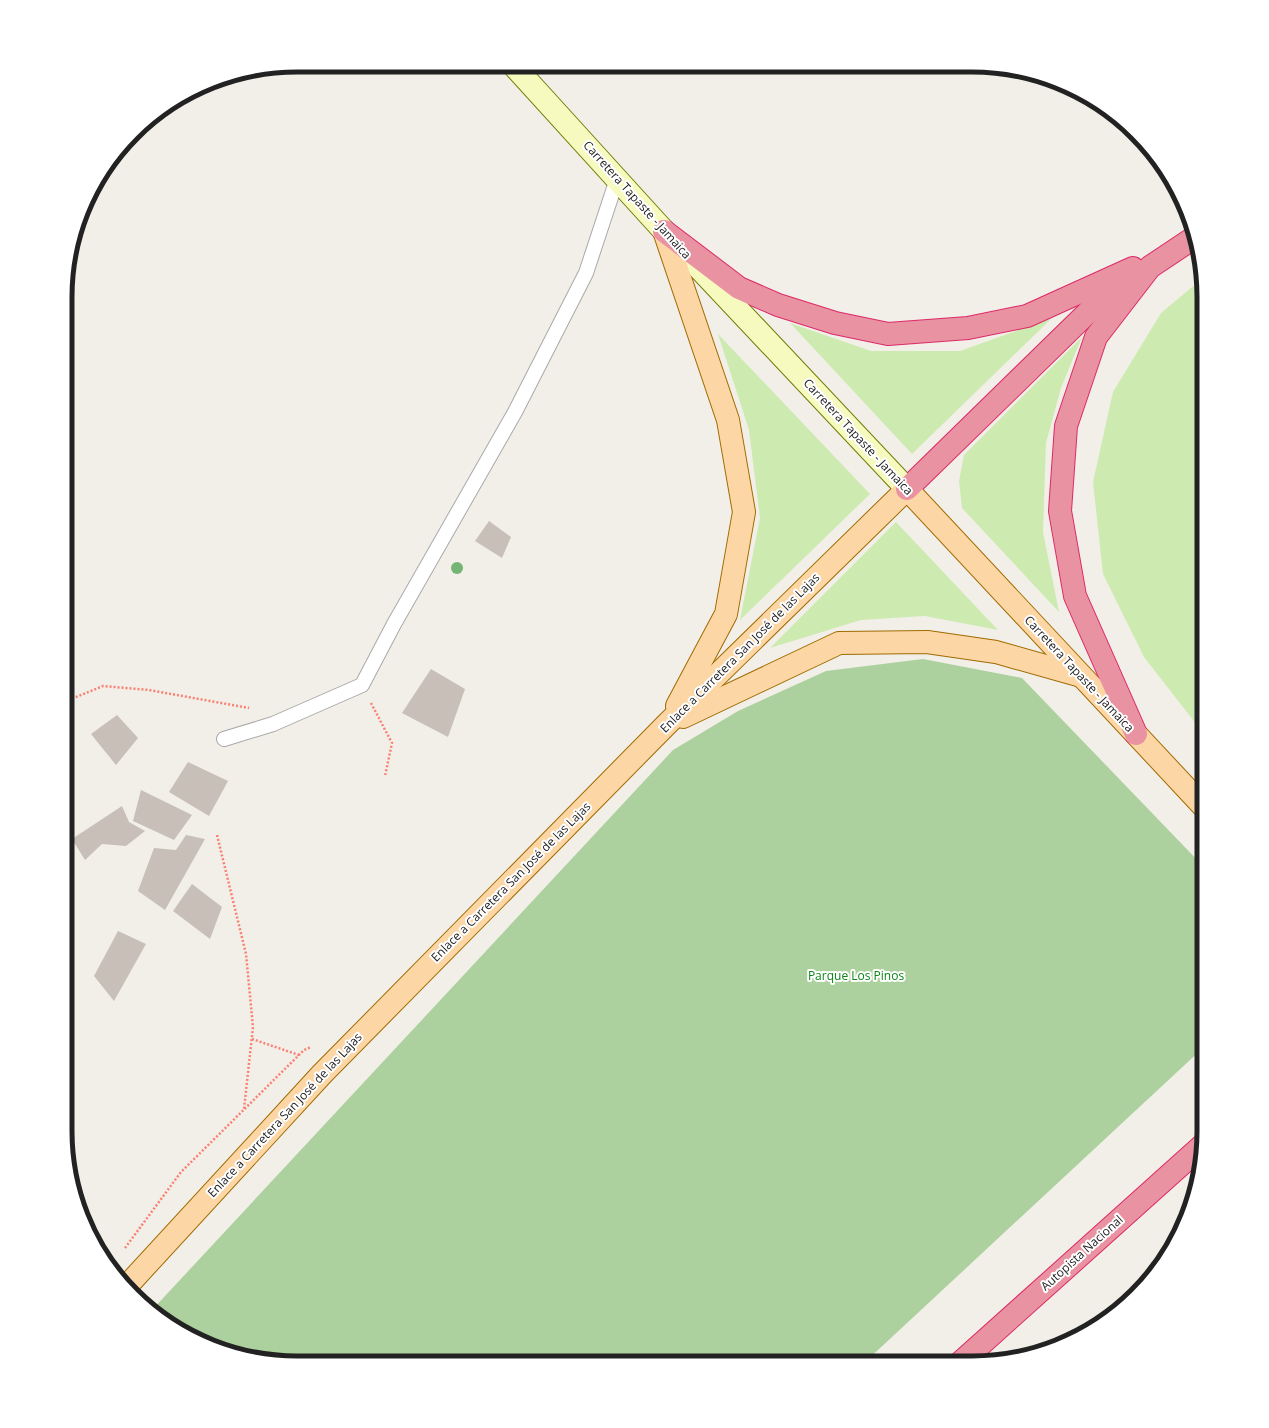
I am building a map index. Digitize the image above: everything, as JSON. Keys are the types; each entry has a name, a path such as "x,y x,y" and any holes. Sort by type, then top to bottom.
{"highway":[{"path":"907,489 1133,268 1158,245 1186,228"},
{"path":"664,231 739,288 778,305 828,321 888,334 968,328 1027,316 1133,268"},
{"path":"1136,734 1074,596 1060,512 1066,426 1096,337 1150,267 1189,241"},
{"name":"Autopista Nacional","path":"967,1356 1196,1151"}],"main road":[{"name":"Carretera Tapaste - Jamaica","path":"519,72 664,231 1197,799"},
{"path":"664,231 728,420 744,512 726,614 667,724"},
{"name":"Enlace a Carretera San José de las Lajas","path":"131,1282 322,1074 667,724 907,489"},
{"path":"667,724 839,643 935,643 996,652 1081,676"}],"lane":[{"path":"224,739 273,724 362,685 394,624 515,412 586,272 617,179"}],"path":[{"path":"362,685 392,743 385,776"},
{"path":"72,700 103,686 149,690 255,709"},
{"path":"217,835 246,954 253,1027 244,1109"},
{"path":"252,1039 299,1056"}],"green space":[{"path":"1197,283 1197,725 1144,657 1103,574 1093,482 1113,392 1161,313"},
{"path":"1052,318 912,454 790,323 871,351 960,351"},
{"path":"718,334 870,494 740,620 760,518 749,430"},
{"path":"1082,337 1061,388 1046,443 1043,532 1059,612 962,508 959,481 964,455"},
{"path":"896,522 998,630 925,616 861,620 770,648"},
{"name":"Parque Los Pinos","path":"923,659 1022,678 1197,860 1197,1054 872,1356 282,1356 253,1352 211,1339 184,1326 156,1306 673,750 738,711 826,671"}],"building":[{"path":"489,521 511,537 502,558 475,541"},
{"path":"431,669 465,689 448,737 402,713"},
{"path":"117,715 138,738 116,765 91,734"},
{"path":"188,762 228,781 209,816 169,792"},
{"path":"141,790 192,815 174,840 133,821"},
{"path":"122,806 129,822 145,831 126,846 102,844 85,860 72,839"},
{"path":"186,835 205,839 165,910 138,891 154,848 176,850"},
{"path":"192,884 222,907 210,939 173,911"},
{"path":"118,931 146,944 114,1001 94,976"}]}
